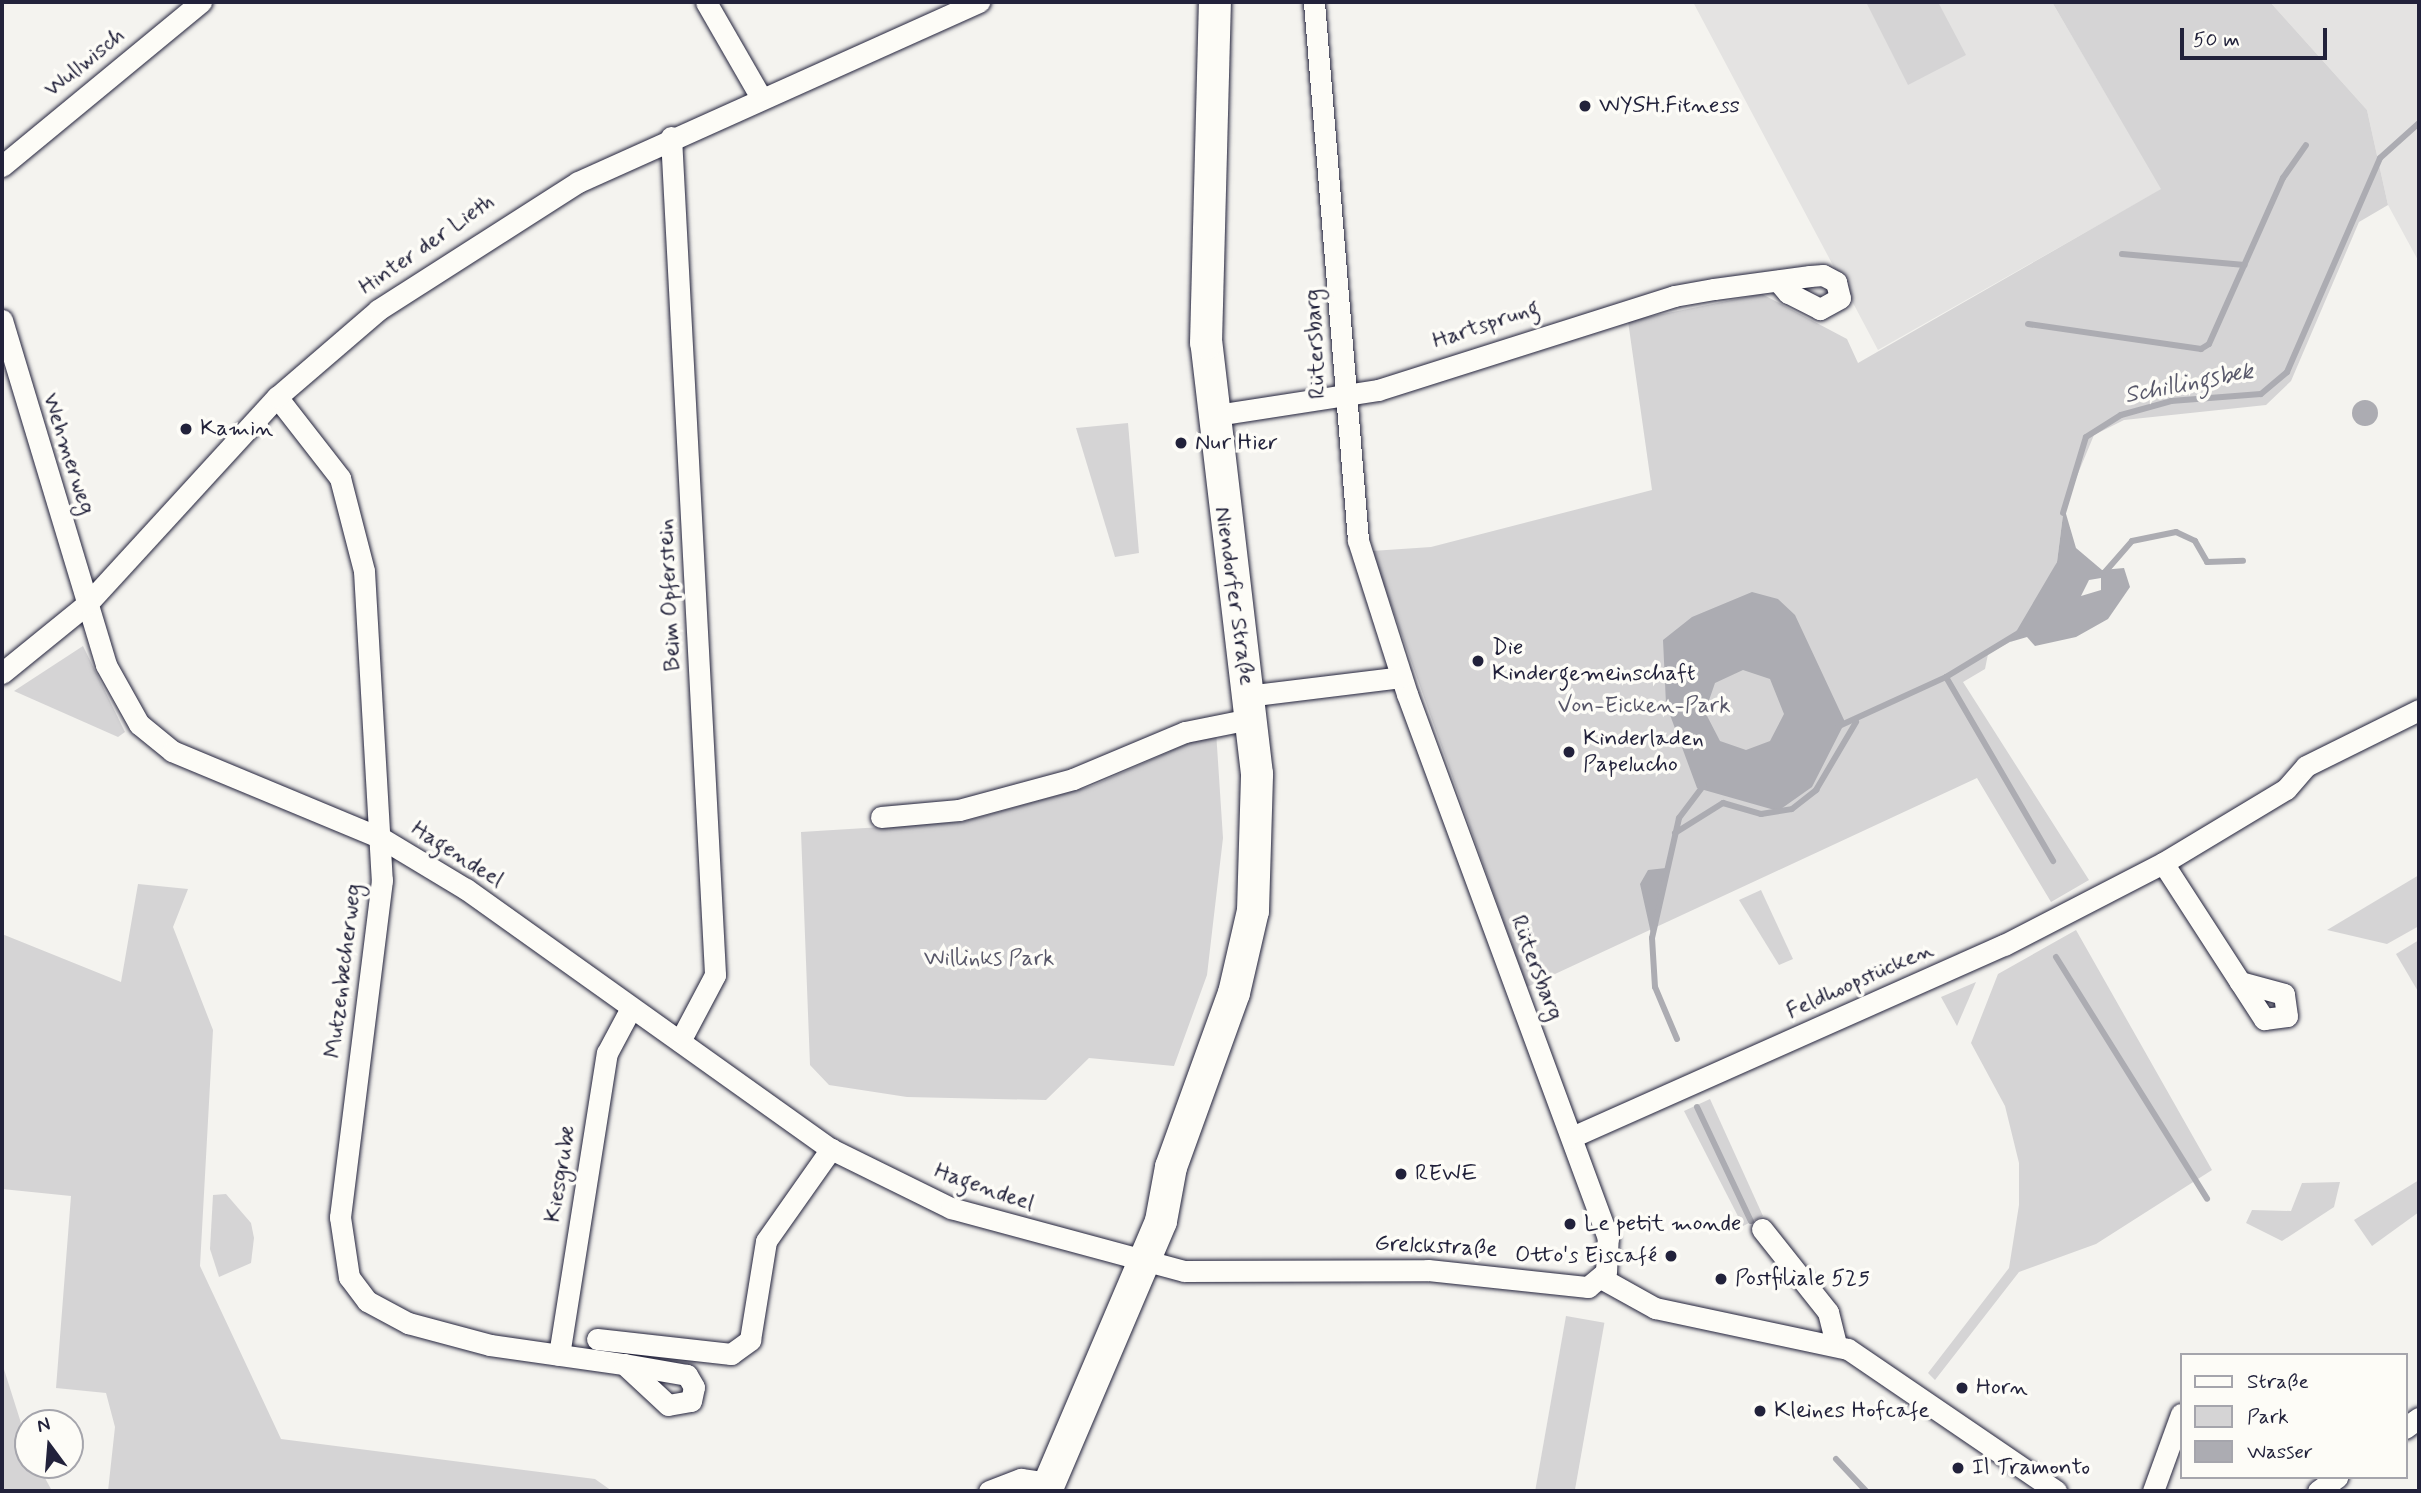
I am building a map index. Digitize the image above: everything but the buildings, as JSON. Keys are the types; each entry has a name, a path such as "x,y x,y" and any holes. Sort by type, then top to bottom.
{"main road":[{"name":"Niendorfer Straße","path":"1047,1487 1137,1258 1166,1207 1171,1167 1234,992 1253,911 1258,820 1249,707 1210,416 1205,265 1217,5"}],"street":[{"name":"Wullwisch","path":"2,166 201,2"},
{"path":"706,2 760,96"},
{"name":"Hinter der Lieth","path":"2,673 88,603 277,397 378,310 515,217 671,137 979,2"},
{"name":"Rütersbarg","path":"1314,2 1358,540 1401,677 1608,1238 1610,1257 1601,1278"},
{"name":"Beim Opferstein","path":"671,137 716,975 680,1041"},
{"name":"Hartsprung","path":"1210,416 1345,397 1624,308 1778,281"},
{"name":"Wehmerweg","path":"2,320 8,373 88,603"},
{"name":"Mutzenbecherweg","path":"277,397 328,456 358,533 382,880 340,1217 349,1277 367,1301 408,1323 462,1339 624,1364"},
{"name":"Hagendeel","path":"88,603 124,703 154,740 381,838 466,889 831,1149 951,1208 1137,1258"},
{"path":"881,817 959,810 1073,779 1249,707 1401,677"},
{"name":"Feldhoopstücken","path":"1572,1137 2004,945 2163,863 2286,789 2306,766 2419,710"},
{"path":"2163,863 2240,982"},
{"name":"Kiesgrube","path":"559,1355 607,1053 631,1007"},
{"path":"597,1339 731,1354 750,1340 766,1241 831,1149"},
{"path":"1762,1229 1828,1311 1836,1344"},
{"name":"Grelckstraße","path":"1137,1258 1184,1271 1449,1271 1582,1289 1601,1278"},
{"path":"1601,1278 1655,1308 1836,1344 2056,1491"},
{"path":"2153,1491 2180,1416"},
{"path":"2160,1466 2180,1452"},
{"path":"989,1491 1021,1479 1047,1487"},
{"path":"2318,1491 2334,1479"}],"shaded area":[{"path":"1693,2 2052,2 2162,189 1878,350"},
{"path":"2270,2 2419,2 2419,262 2388,205 2367,110"}],"green space":[{"path":"1866,2 1938,2 1966,55 1908,85"},
{"name":"Von-Eicken-Park","path":"2052,2 2270,2 2367,110 2388,205 2359,222 2291,381 2266,405 2124,420 2094,435 2064,507 2057,562 2035,608 2010,642 1988,654 1985,669 1963,682 2089,880 2051,902 1977,778 1527,987 1372,551 1431,547 1652,490 1628,321 1762,294 1847,339 1858,363 2161,189"},
{"path":"1128,423 1139,553 1115,557 1076,428"},
{"path":"83,646 125,732 118,737 14,691"},
{"name":"Willinks Park","path":"1216,731 1223,838 1207,975 1174,1066 1089,1058 1046,1100 907,1097 829,1085 810,1065 801,832 962,822 1092,786"},
{"path":"2419,875 2419,926 2387,944 2327,930"},
{"path":"138,884 188,889 173,927 213,1030 200,1266 281,1439 595,1479 612,1491 108,1491 115,1427 106,1393 56,1388 71,1196 2,1189 2,934 121,982"},
{"path":"1761,890 1793,959 1779,965 1739,900"},
{"path":"2076,930 2212,1170 2096,1244 2019,1272 1935,1380 1928,1373 2009,1268 2019,1205 2019,1163 2005,1106 1971,1043 1998,974"},
{"path":"2419,940 2419,993 2396,954"},
{"path":"1976,982 1957,1026 1941,997"},
{"path":"1710,1099 1763,1216 1743,1226 1684,1111"},
{"path":"2419,1180 2419,1212 2372,1246 2354,1220"},
{"path":"2340,1182 2334,1207 2282,1241 2246,1223 2252,1210 2291,1211 2302,1183"},
{"path":"226,1194 251,1223 254,1238 251,1263 219,1277 210,1249 213,1195"},
{"path":"1566,1316 1604,1323 1575,1491 1535,1491"},
{"path":"2,1363 17,1409 14,1409 14,1479 46,1479 52,1491 2,1491"}],"water":[{"path":"2365,400 2374,404 2378,413 2374,422 2365,426 2356,422 2352,413 2356,404"},
{"path":"2064,507 2076,548 2102,570 2124,568 2130,587 2108,619 2076,637 2035,646 2027,637 2010,642 2057,562","holes":["2101,578 2101,590 2081,596 2089,580"]},
{"path":"1752,592 1778,599 1795,615 1845,722 1812,787 1778,811 1697,788 1666,704 1663,640 1692,617","holes":["1743,670 1770,679 1784,714 1770,741 1746,750 1720,741 1705,712 1715,683"]},
{"path":"1666,868 1652,938 1640,884 1648,870"}],"waterway":[{"name":"Schillingsbek","path":"2063,513 2086,437 2121,415 2171,401 2261,394 2287,372 2380,158 2419,123"},
{"path":"2028,324 2201,349 2209,344 2283,178 2306,145"},
{"path":"2122,254 2245,265"},
{"path":"2105,572 2132,541 2176,532 2195,541 2207,562 2243,561"},
{"name":"Schillingsbek","path":"1839,726 1946,677 2022,631"},
{"path":"1946,677 2053,861"},
{"name":"Schillingsbek","path":"1675,833 1723,803 1761,814 1792,809 1816,790 1856,722"},
{"name":"Schillingsbek","path":"1677,1039 1655,987 1652,938 1679,818 1704,785"},
{"path":"2056,957 2207,1199"},
{"name":"Schillingsbek","path":"1697,1107 1751,1221"},
{"path":"1836,1459 1866,1491"}],"place":[{"name":"WYSH.Fitness","path":"1585,106"},
{"name":"Kamin","path":"186,429"},
{"name":"Nur Hier","path":"1181,443"},
{"name":"Die Kindergemeinschaft","path":"1478,661"},
{"name":"Kinderladen Papelucho","path":"1569,752"},
{"name":"REWE","path":"1401,1174"},
{"name":"Le petit monde","path":"1570,1224"},
{"name":"Otto's Eiscafé","path":"1671,1256"},
{"name":"Postfiliale 525","path":"1721,1279"},
{"name":"Horn","path":"1962,1388"},
{"name":"Kleines Hofcafe","path":"1760,1411"},
{"name":"Il Tramonto","path":"1958,1468"}]}
